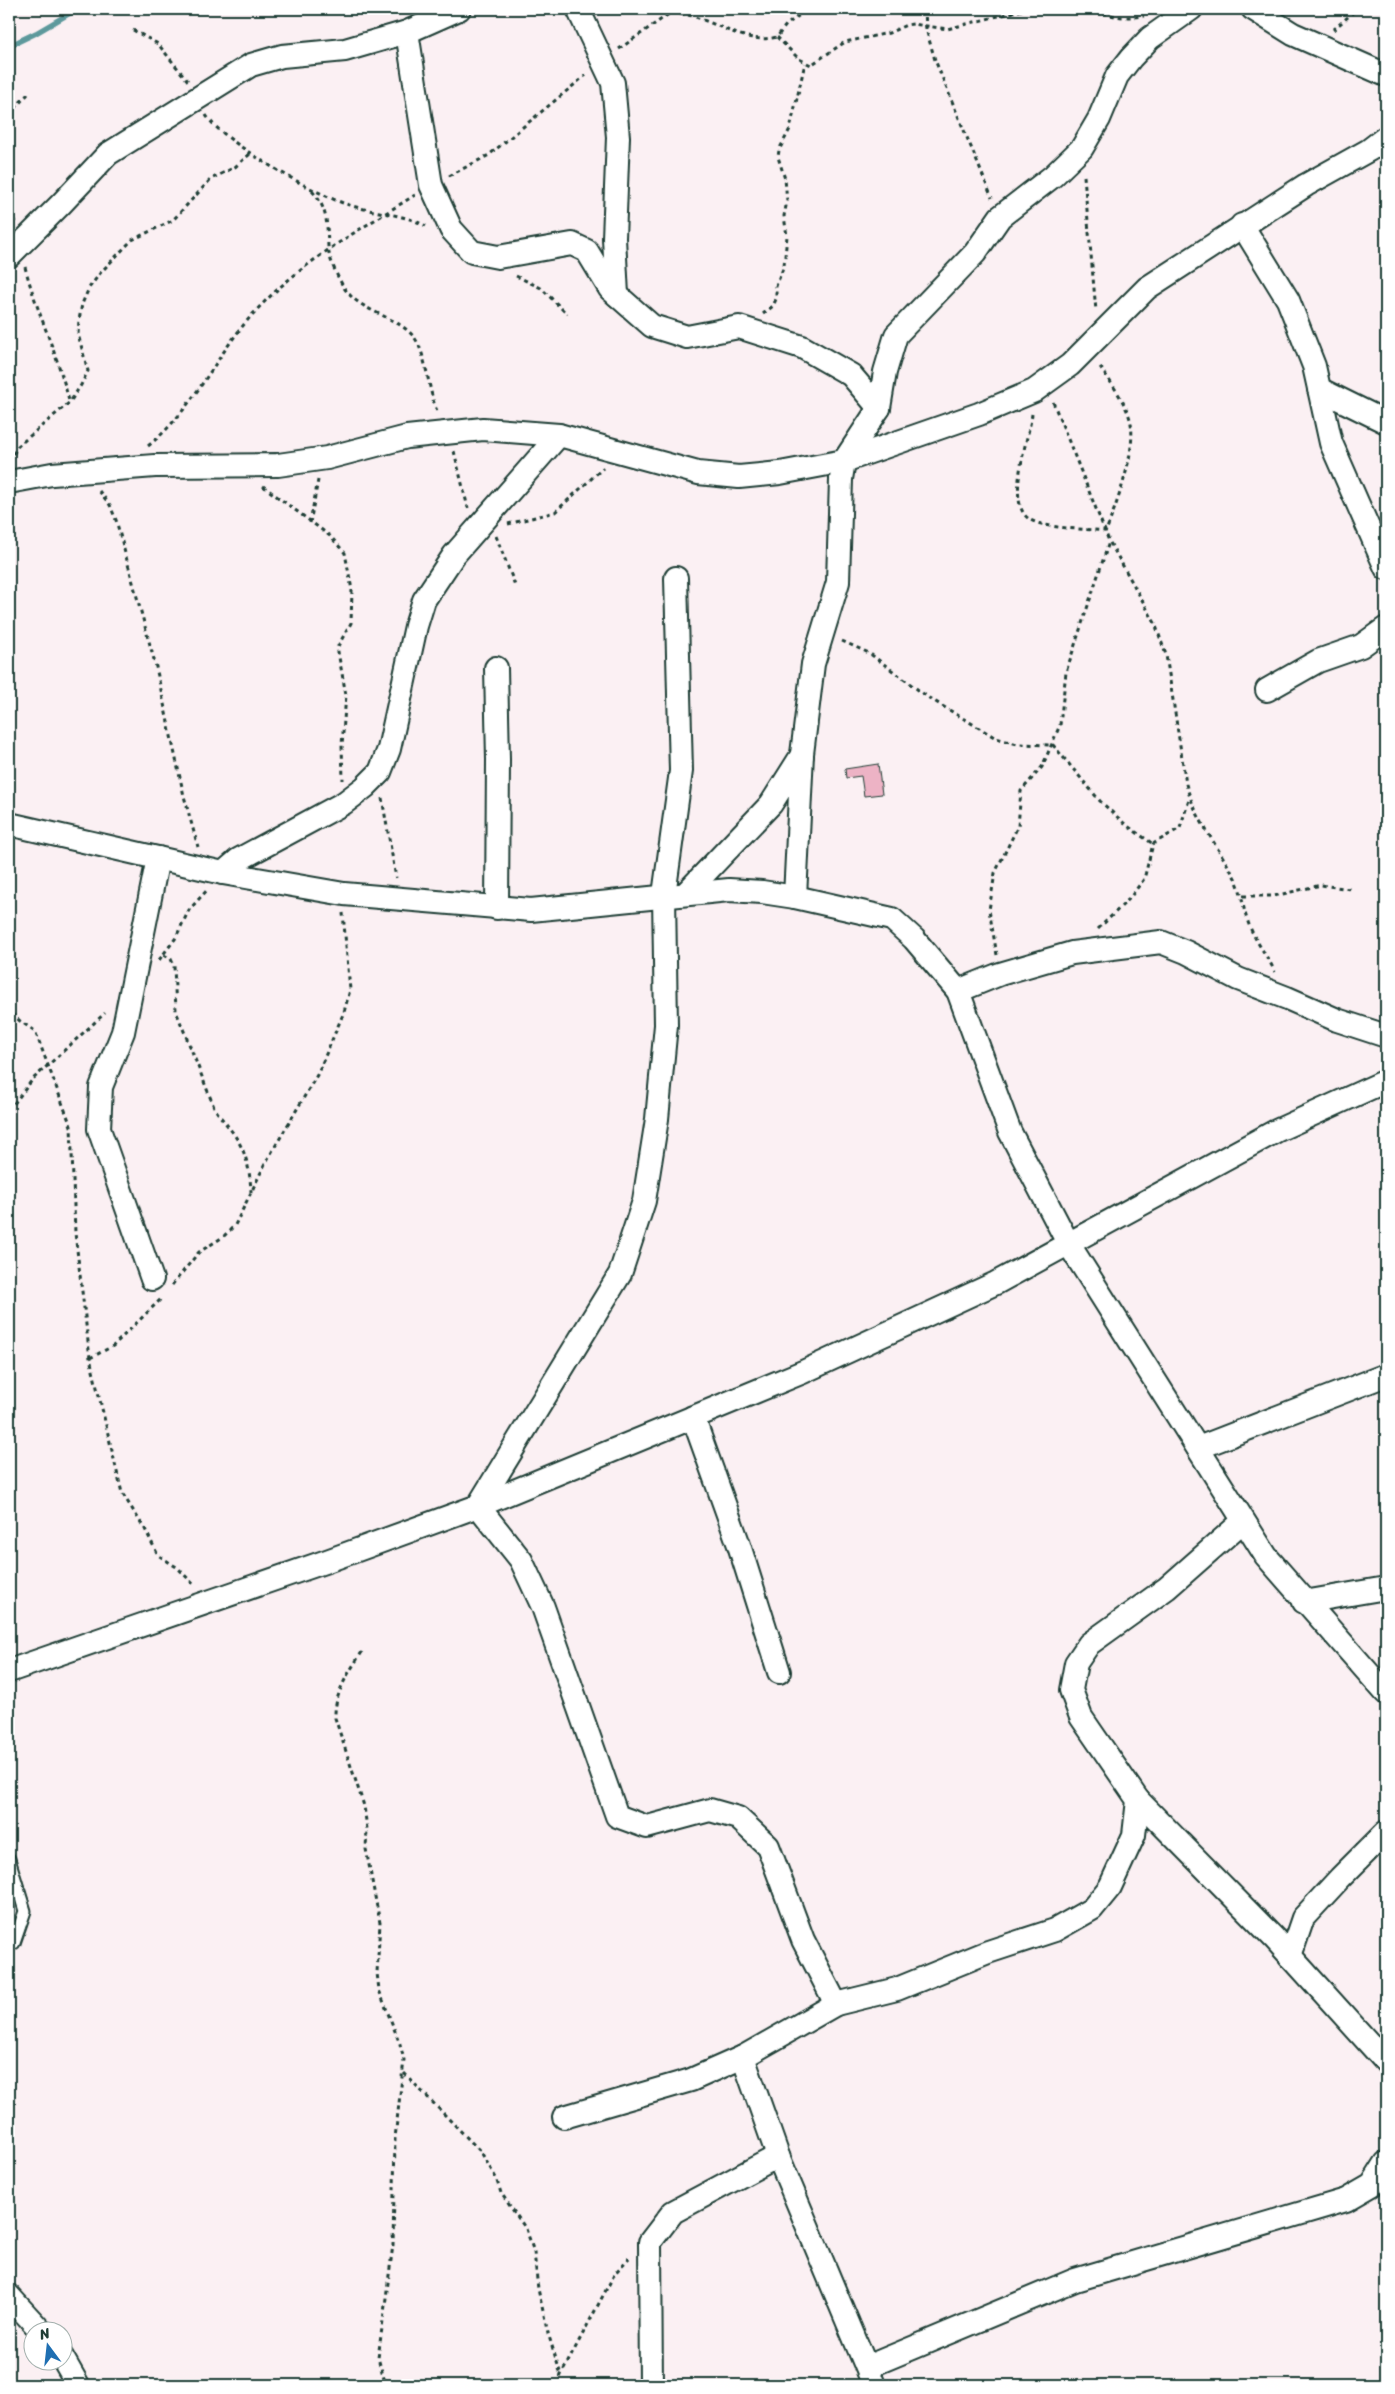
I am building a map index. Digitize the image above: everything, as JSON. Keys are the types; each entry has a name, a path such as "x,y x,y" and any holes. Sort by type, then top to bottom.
{"street":[{"path":"15,251 108,154 251,65 282,56 346,50 407,32 459,9"},
{"path":"578,9 613,83 618,137 614,238 617,295"},
{"path":"796,897 802,754 813,664 838,582 840,479 844,461 879,408 885,372 896,335 976,253 1000,217 1053,176 1082,148 1099,119 1117,76 1131,58 1150,38 1191,9"},
{"path":"1253,9 1293,34 1386,75"},
{"path":"407,32 431,185 451,229 472,252 498,257 572,244 587,251 610,289 652,326 687,337 739,327 802,347 851,375 879,408"},
{"path":"9,482 72,473 155,466 278,465 327,458 407,437 448,431 484,429 558,435 698,473 739,477 780,473 844,461 979,414 1039,387 1070,365 1147,288 1242,225 1306,185 1369,150 1386,137"},
{"path":"1242,225 1288,300 1314,366 1331,443 1384,559"},
{"path":"1319,389 1386,422"},
{"path":"214,871 344,803 365,787 380,772 389,749 416,626 424,600 454,554 482,529 558,435"},
{"path":"478,1506 620,1274 644,1201 657,1119 666,1025 674,895 680,771 676,578"},
{"path":"1267,690 1318,661 1360,646 1386,628"},
{"path":"496,668 498,760 497,908"},
{"path":"674,895 771,804 802,754"},
{"path":"9,824 214,871 344,894 531,910 729,890 796,897 892,919 914,938 958,991 1010,1132 1068,1243 1198,1448 1242,1522 1266,1556 1304,1602 1386,1693"},
{"path":"158,858 122,1032 101,1087 100,1129 162,1287"},
{"path":"958,991 1000,974 1072,954 1161,942 1186,952 1238,979 1288,998 1337,1020 1386,1036"},
{"path":"9,1671 210,1603 478,1506 803,1372 996,1283 1276,1131 1386,1081"},
{"path":"1198,1448 1386,1375"},
{"path":"693,1417 739,1544 779,1672"},
{"path":"478,1506 521,1560 543,1607 617,1816 647,1827 710,1810 738,1818 768,1846 803,1940 836,2004"},
{"path":"1242,1522 1167,1588 1089,1644 1076,1663 1071,1690 1081,1717 1138,1800 1290,1956 1386,2062"},
{"path":"1304,1602 1386,1588"},
{"path":"564,2117 690,2080 743,2057 836,2004 897,1990 988,1952 1055,1930 1092,1909 1110,1887 1134,1835 1138,1800"},
{"path":"1290,1956 1303,1918 1386,1832"},
{"path":"743,2057 778,2156 871,2376 1075,2280 1346,2200 1372,2185 1386,2163"},
{"path":"652,2385 650,2242 673,2212 778,2156"},
{"path":"9,2296 33,2322"},
{"path":"71,2372 78,2385"}],"lane":[{"path":"9,1859 25,1911 14,1943 9,1945"}],"path":[{"path":"143,449 178,418 210,370 247,321 284,285 328,249 431,185 489,155 604,61 676,9"},
{"path":"672,13 691,15 730,32 762,40 777,37 786,25 808,9"},
{"path":"925,9 926,25 938,68 1000,217"},
{"path":"777,37 804,63 814,64 845,42 889,33 913,24 947,29 1026,9"},
{"path":"1096,9 1106,14 1124,18 1152,15"},
{"path":"1315,44 1357,9"},
{"path":"133,30 150,38 167,53 187,78 209,120 250,154 310,188 347,204 384,214"},
{"path":"739,327 755,320 773,306 776,299 776,286 784,266 787,236 784,216 786,193 778,157 779,150 790,129 804,63"},
{"path":"9,114 28,94"},
{"path":"1082,148 1093,342 1124,402 1132,430 1119,500 1106,531"},
{"path":"9,461 18,446 70,402 76,395 88,371 78,334 82,304 101,272 132,240 173,220 212,179 235,166 250,154"},
{"path":"310,188 324,207 327,216 328,249 343,286 360,304 400,326 414,338 436,410 448,431 482,529 516,588"},
{"path":"9,212 16,225 15,251 64,376 70,402"},
{"path":"1039,387 1019,483 1020,504 1023,513 1030,519 1045,524 1106,531"},
{"path":"1039,387 1109,541 1155,623 1166,655 1190,799 1235,878 1243,896 1246,919 1253,935 1272,966 1288,998"},
{"path":"482,529 533,520 555,512 591,480 618,451"},
{"path":"310,523 315,492 327,458"},
{"path":"72,473 90,483 102,495 110,505 116,520 156,667 192,828 214,871"},
{"path":"261,484 340,545 345,553 350,573 351,623 338,646 346,695 342,745 344,803"},
{"path":"1000,974 988,910 991,887 995,873 1018,826 1022,791 1042,767 1060,725 1066,672 1109,541"},
{"path":"824,631 869,653 929,698 996,738 1017,744 1053,745 1100,801 1126,825 1153,844"},
{"path":"380,772 384,818 400,898"},
{"path":"1072,954 1129,899 1144,879 1153,844 1180,828 1190,799"},
{"path":"1243,896 1274,896 1314,886 1350,889"},
{"path":"90,1358 113,1346 162,1287 199,1252 223,1237 236,1225 252,1192 317,1075 344,1012 350,990 342,921 344,894"},
{"path":"164,955 171,959 174,966 176,1011 214,1107 247,1158 252,1192"},
{"path":"9,1006 20,1021 35,1032 70,1126 75,1233 90,1358 122,1493 145,1529 158,1555 187,1576 210,1603"},
{"path":"362,1652 346,1676 339,1694 335,1718 364,1806 367,1829 366,1849 380,1923 377,1973 379,1990 400,2044 404,2072 395,2138 393,2245 378,2358 386,2385"},
{"path":"404,2072 481,2152 496,2178 501,2192 526,2229 534,2252 538,2288 548,2333 562,2375"},
{"path":"558,2385 618,2266 650,2242"}],"building":[{"path":"878,764 882,794 864,796 861,776 846,778 845,769"}],"waterway":[{"path":"9,46 77,9"}]}
